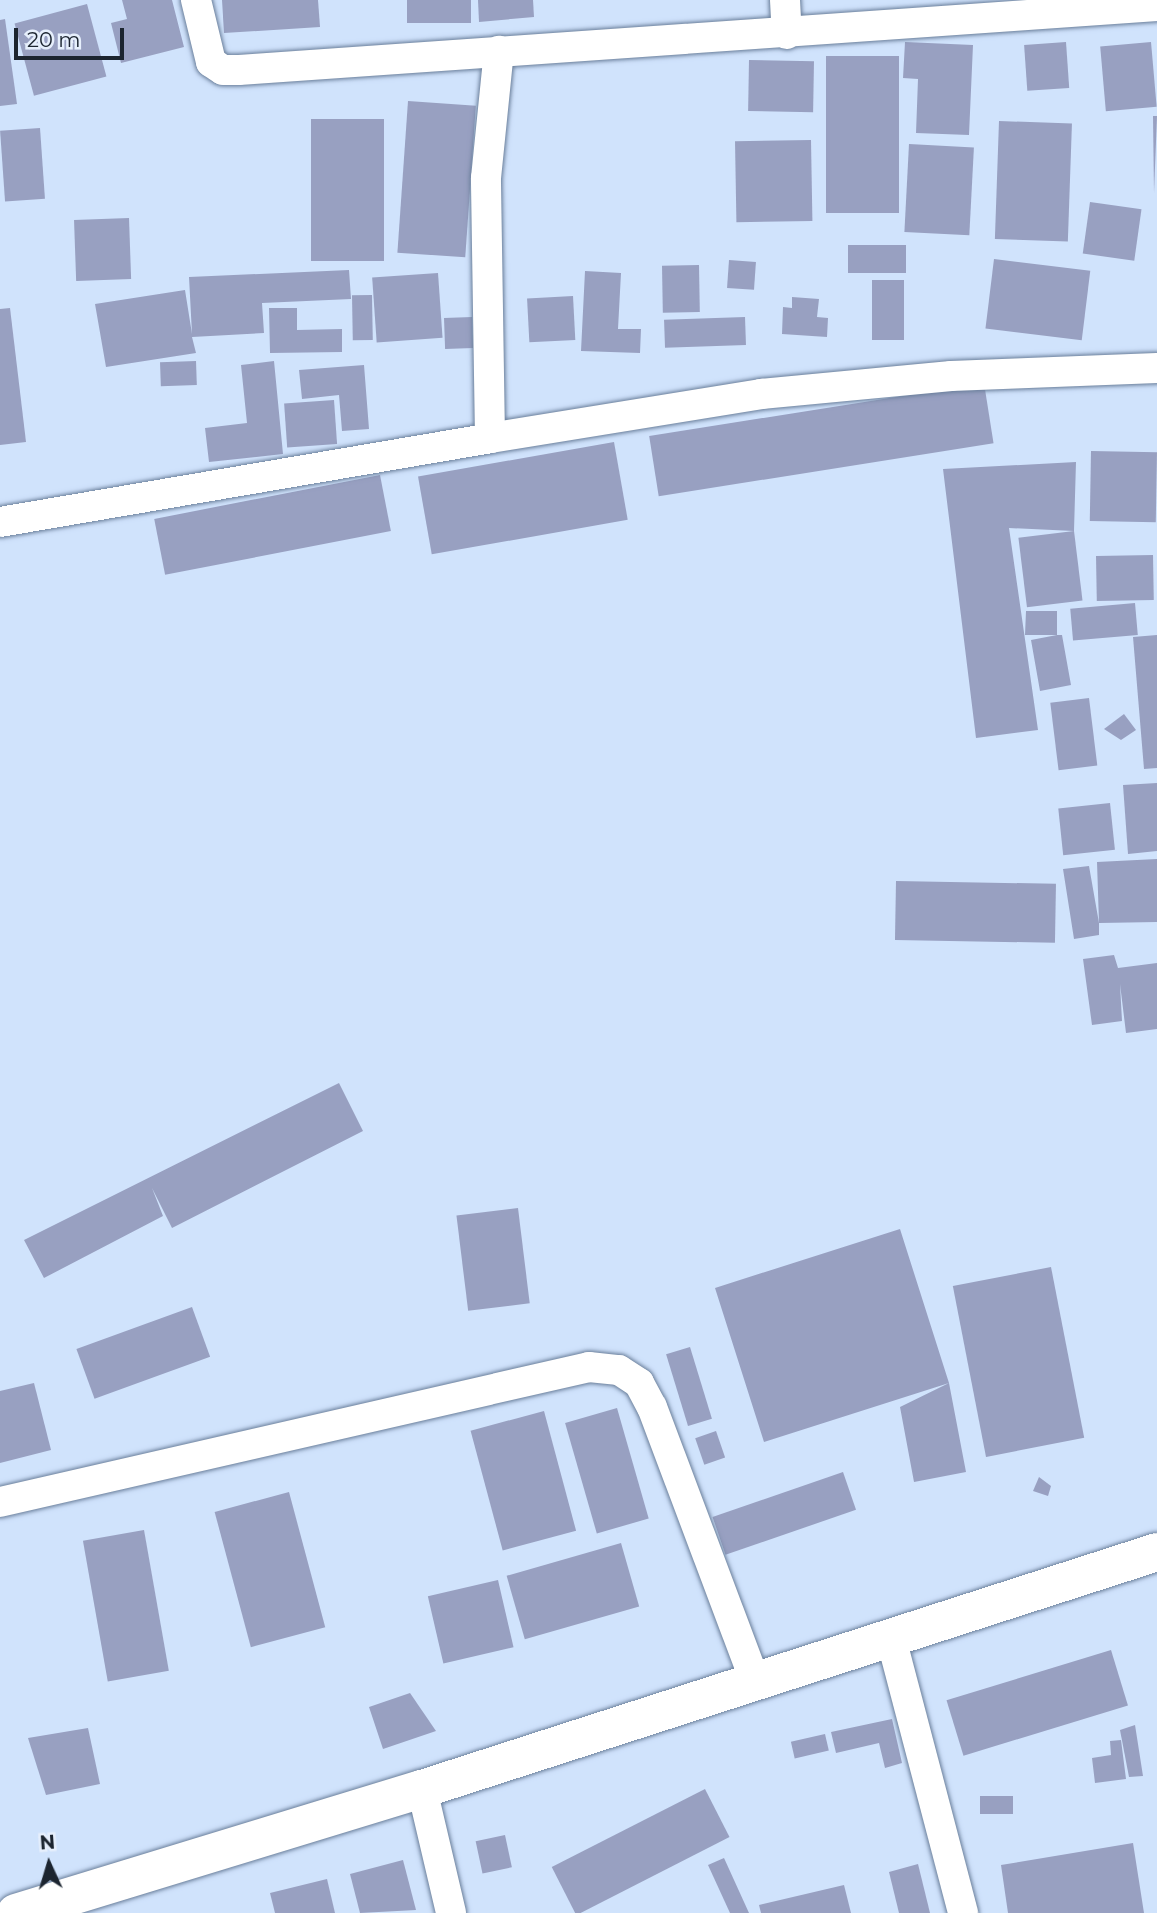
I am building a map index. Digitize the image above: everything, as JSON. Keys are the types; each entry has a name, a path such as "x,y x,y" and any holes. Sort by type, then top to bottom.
{"street":[{"path":"196,0 211,62 223,70 787,34 1157,6"},
{"path":"785,0 787,34"},
{"path":"490,438 486,178 499,51"},
{"path":"0,522 761,394 951,376 1157,368"},
{"path":"0,1502 589,1367 620,1370 639,1383 652,1407 756,1683"},
{"path":"16,1913 59,1908 1157,1552"},
{"path":"891,1638 963,1913"},
{"path":"422,1790 451,1913"}],"building":[{"path":"122,0 172,0 184,47 121,63 111,23 127,19"},
{"path":"222,0 318,0 320,27 224,33"},
{"path":"407,0 471,0 471,23 407,23"},
{"path":"478,0 533,0 534,17 479,22"},
{"path":"87,4 106,76 34,96 15,23"},
{"path":"5,19 17,104 0,106 0,20"},
{"path":"905,42 973,45 969,135 916,133 918,79 903,78"},
{"path":"1066,42 1069,88 1027,91 1024,45"},
{"path":"1151,42 1157,107 1106,111 1100,46"},
{"path":"826,56 899,56 899,213 826,213"},
{"path":"749,60 814,61 813,112 748,111"},
{"path":"408,101 476,106 465,257 397,253"},
{"path":"1153,116 1157,116 1154,193"},
{"path":"311,119 384,119 384,261 311,261"},
{"path":"999,121 1072,124 1068,241 995,239"},
{"path":"40,128 45,199 5,202 0,131"},
{"path":"811,140 812,221 736,222 735,141"},
{"path":"909,144 974,147 969,235 904,232"},
{"path":"1090,202 1141,209 1134,261 1083,253"},
{"path":"129,218 131,279 76,281 74,220"},
{"path":"848,245 906,245 906,273 848,273"},
{"path":"994,259 1090,271 1082,340 985,328"},
{"path":"729,260 756,262 754,290 727,288"},
{"path":"699,265 700,312 663,313 662,266"},
{"path":"349,270 351,299 262,303 264,333 192,337 196,353 106,367 95,304 185,290 192,334 189,277"},
{"path":"585,271 621,273 618,329 641,329 640,353 581,351"},
{"path":"438,273 443,338 377,342 372,278"},
{"path":"872,280 904,280 904,340 872,340"},
{"path":"352,295 372,295 373,340 353,340"},
{"path":"573,296 575,340 529,342 527,298"},
{"path":"792,297 819,299 817,317 828,318 827,337 782,334 783,307 792,308"},
{"path":"10,308 26,442 0,445 0,309"},
{"path":"269,308 297,308 297,330 342,329 342,352 270,353"},
{"path":"472,317 473,348 445,349 444,318"},
{"path":"745,317 746,345 665,348 664,320"},
{"path":"196,361 197,385 161,386 160,362"},
{"path":"274,361 283,454 209,462 205,428 247,423 241,365"},
{"path":"364,365 369,429 342,431 339,395 302,399 299,370"},
{"path":"984,383 994,443 659,496 649,436"},
{"path":"334,400 337,444 287,447 284,403"},
{"path":"614,442 628,520 432,554 418,477"},
{"path":"1091,451 1157,452 1156,522 1090,521"},
{"path":"1076,462 1074,531 1009,528 1038,730 976,738 943,469"},
{"path":"380,475 391,531 165,575 154,519"},
{"path":"1074,531 1083,600 1027,607 1018,538"},
{"path":"1153,555 1154,600 1097,601 1096,556"},
{"path":"1135,603 1138,635 1073,641 1070,609"},
{"path":"1026,611 1057,611 1057,635 1025,635"},
{"path":"1062,635 1071,685 1040,691 1031,640"},
{"path":"1157,635 1157,768 1144,769 1133,637"},
{"path":"1089,698 1097,765 1059,770 1050,703"},
{"path":"1124,714 1136,730 1121,740 1104,729"},
{"path":"1157,783 1157,851 1128,854 1123,785"},
{"path":"1110,803 1115,850 1063,855 1058,808"},
{"path":"1157,859 1157,922 1099,923 1097,862"},
{"path":"1089,866 1099,935 1074,939 1063,869"},
{"path":"896,881 1056,884 1055,943 895,940"},
{"path":"1114,955 1118,968 1157,963 1157,1029 1126,1033 1120,984 1122,1021 1092,1025 1083,959"},
{"path":"339,1083 363,1131 172,1228 152,1188 163,1216 44,1278 24,1240"},
{"path":"518,1208 530,1303 468,1311 456,1216"},
{"path":"900,1229 949,1383 764,1442 715,1288"},
{"path":"1051,1267 1084,1438 986,1457 953,1286"},
{"path":"192,1307 210,1357 95,1399 76,1349"},
{"path":"690,1347 712,1419 688,1426 666,1354"},
{"path":"34,1383 51,1450 0,1463 0,1391"},
{"path":"949,1383 966,1472 914,1482 900,1407"},
{"path":"617,1408 649,1519 597,1533 565,1423"},
{"path":"544,1411 576,1531 503,1550 471,1431"},
{"path":"716,1431 725,1457 704,1465 695,1438"},
{"path":"843,1472 856,1510 726,1555 713,1517"},
{"path":"1039,1477 1051,1486 1048,1496 1033,1491"},
{"path":"289,1492 325,1627 251,1647 215,1512"},
{"path":"144,1530 169,1671 108,1682 83,1541"},
{"path":"621,1543 639,1606 525,1639 507,1576"},
{"path":"498,1580 514,1647 443,1663 428,1596"},
{"path":"1111,1650 1128,1705 963,1756 947,1700"},
{"path":"410,1693 436,1731 383,1749 369,1707"},
{"path":"892,1719 902,1763 885,1768 879,1743 836,1753 831,1732"},
{"path":"1135,1725 1143,1776 1129,1777 1120,1730"},
{"path":"88,1728 100,1784 46,1795 28,1738"},
{"path":"825,1734 829,1751 795,1758 791,1742"},
{"path":"1121,1740 1126,1779 1095,1783 1092,1758 1111,1755 1110,1741"},
{"path":"705,1789 730,1837 581,1913 575,1913 552,1867"},
{"path":"980,1796 1013,1796 1013,1814 980,1814"},
{"path":"505,1835 512,1867 483,1874 476,1841"},
{"path":"1133,1843 1144,1913 1008,1913 1001,1865"},
{"path":"724,1858 749,1913 730,1913 708,1865"},
{"path":"403,1860 416,1910 360,1913 350,1874"},
{"path":"918,1864 930,1913 899,1913 889,1872"},
{"path":"327,1879 335,1913 275,1913 270,1893"},
{"path":"844,1885 851,1913 761,1913 759,1905"}]}
